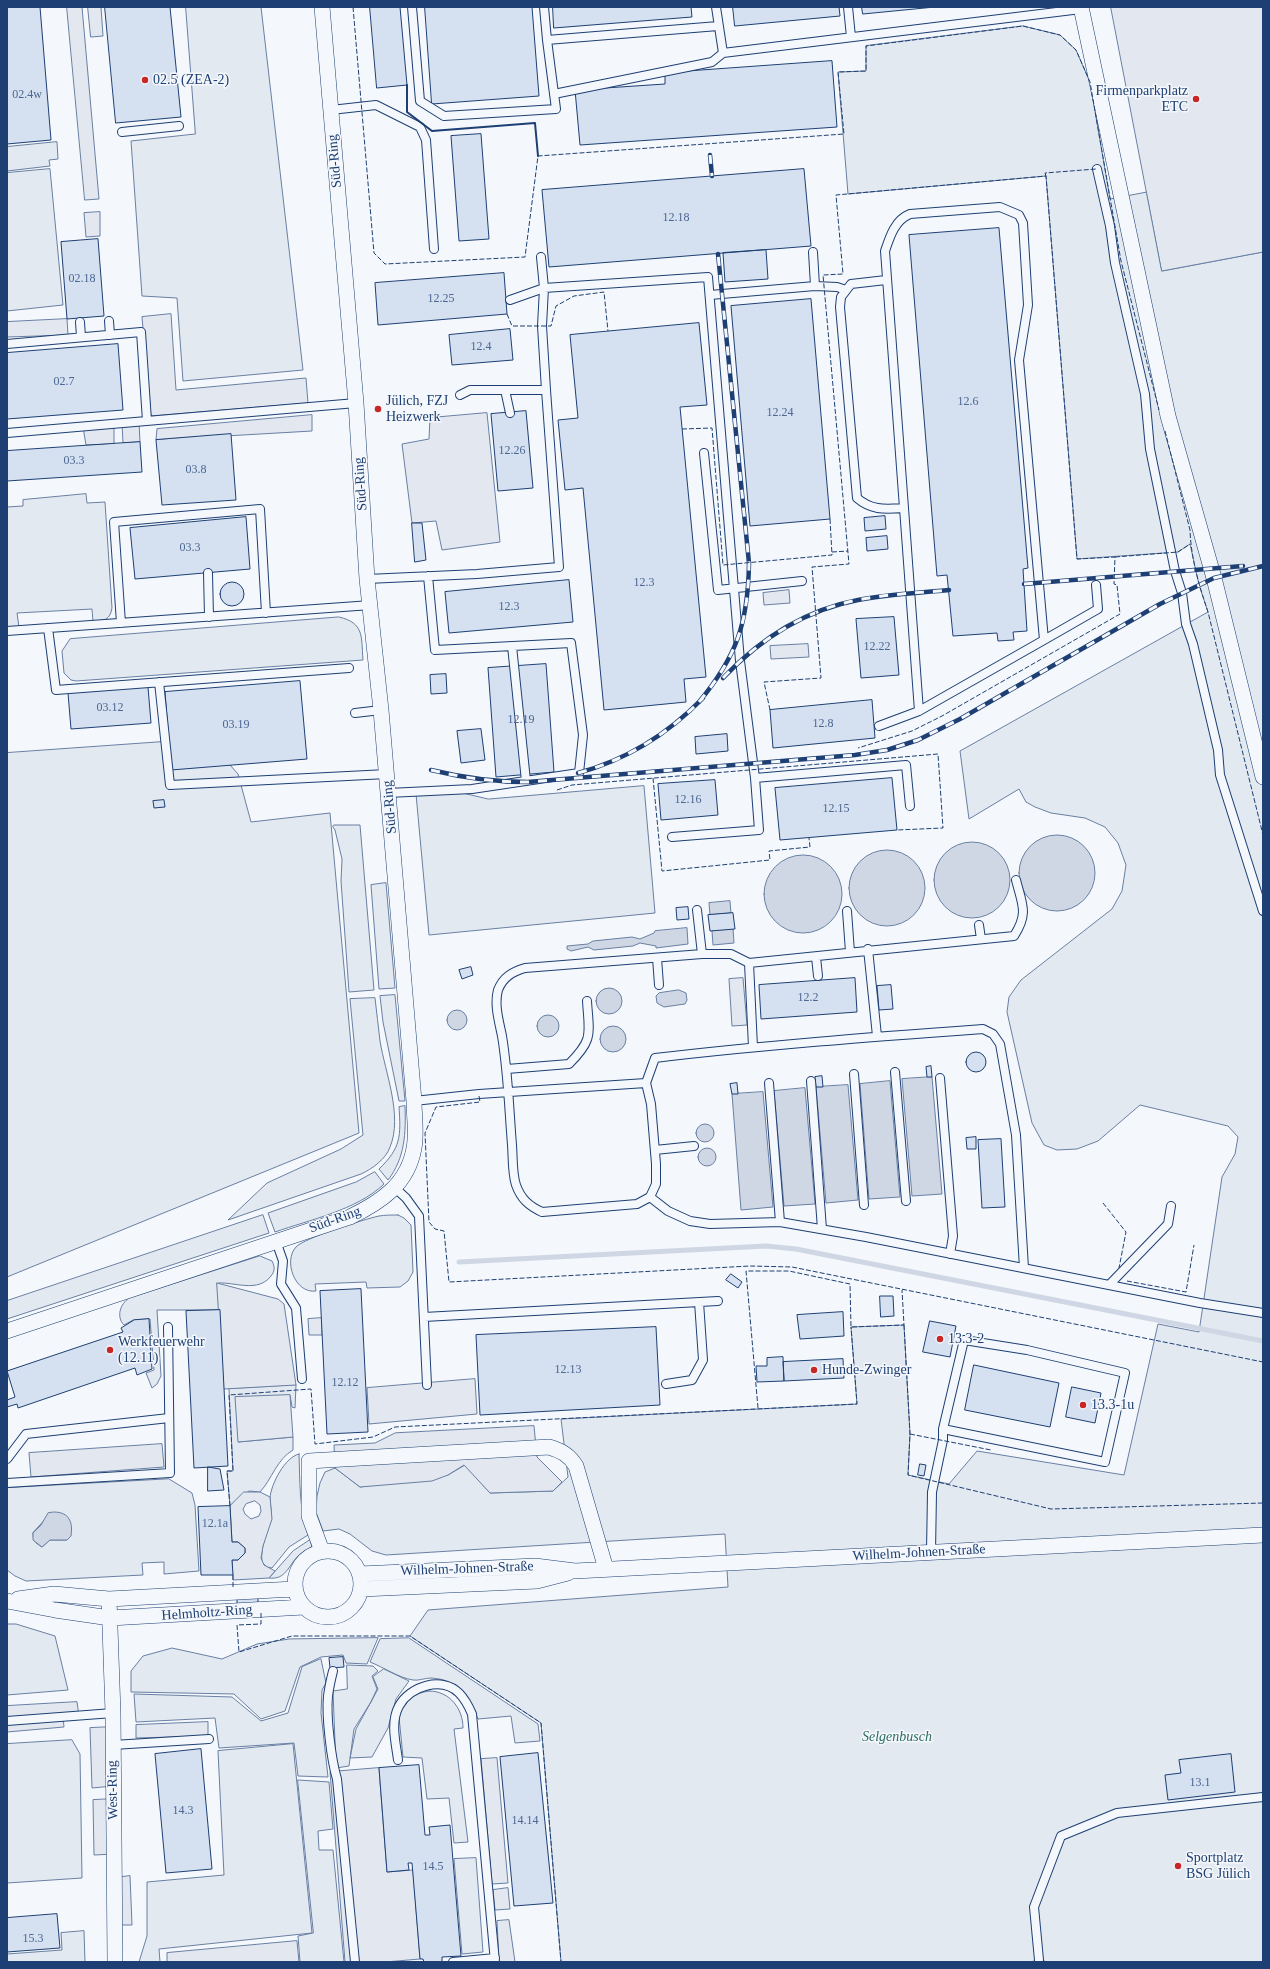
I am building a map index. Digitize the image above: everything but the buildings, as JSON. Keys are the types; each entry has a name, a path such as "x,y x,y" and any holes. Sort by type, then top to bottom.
{"street":[{"name":"Süd-Ring","path":"7,1331 350,1217 384,1198 395,1188 409,1167 414,1147 414,1101 387,774 368,579 356,403 322,7"},
{"path":"1081,8 1168,416 1214,578 1263,777"},
{"path":"322,1551 309,1516 309,1461 549,1448 560,1450 569,1456 576,1466 606,1569"},
{"name":"Wilhelm-Johnen-Straße","path":"362,1590 537,1580 574,1571 606,1569 1263,1535"},
{"path":"336,1550 350,1558 360,1574 362,1590 352,1607 344,1614 322,1616 312,1614 304,1606 294,1589 294,1577 299,1565 309,1556 322,1551 336,1550"},
{"name":"Wilhelm-Johnen-Straße","path":"360,1574 535,1566 574,1571"},
{"name":"Helmholtz-Ring","path":"7,1601 54,1594 109,1599 294,1589"},
{"path":"109,1599 110,1618"},
{"name":"Helmholtz-Ring","path":"7,1601 110,1618 304,1606"},
{"name":"West-Ring","path":"110,1618 115,1962"}],"lane":[{"path":"412,7 420,101 444,116 556,109 544,7"},
{"path":"716,7 723,54"},
{"path":"848,7 851,37"},
{"path":"554,94 712,62 723,54 1035,10 1081,8"},
{"path":"547,40 718,26"},
{"path":"331,110 376,105 420,127 426,140 434,249"},
{"path":"122,132 179,126"},
{"path":"1096,169 1110,226 1115,263 1144,394 1150,448 1175,571 1182,593 1186,624 1193,644 1218,750 1220,775 1263,911"},
{"path":"919,711 885,251 896,225 902,217 910,214 1000,207 1019,215 1023,223 1028,305 1019,360 1044,640"},
{"path":"813,252 815,286"},
{"path":"368,579 559,567 542,326 544,288 541,257"},
{"path":"510,300 544,288 708,277 740,661 755,778 759,830 672,837"},
{"path":"886,280 851,284 841,297 840,307 857,498 865,505 878,510 904,508"},
{"path":"710,295 815,286 837,287 846,290"},
{"path":"109,321 110,335"},
{"path":"80,322 81,337"},
{"path":"7,344 140,332 147,421"},
{"path":"460,395 470,390 546,390"},
{"path":"505,390 510,413"},
{"path":"7,433 356,403"},
{"path":"704,453 718,590 802,581"},
{"path":"121,623 114,522 260,509 266,613"},
{"path":"208,573 209,617"},
{"path":"388,793 472,789 579,773 583,735 571,643 435,650 428,576"},
{"path":"879,726 919,711 1098,609 1096,585"},
{"path":"7,631 371,605"},
{"path":"48,628 56,690 349,668"},
{"path":"512,646 526,781"},
{"path":"159,682 170,785 387,774"},
{"path":"354,713 381,710"},
{"path":"755,778 906,765 910,806"},
{"path":"1016,880 1024,911 1022,924 1014,936 868,949 816,956 749,962 731,954 702,954 525,968 512,972 503,980 498,990 496,1004 507,1069 507,1092 515,1184 522,1198 529,1206 542,1212 637,1204 650,1197 656,1184 655,1150 652,1104 646,1083 655,1058 752,1047 877,1036 983,1030 993,1034 1000,1044 1016,1136 1024,1268"},
{"path":"697,910 702,954"},
{"path":"847,911 850,952"},
{"path":"979,925 981,939"},
{"path":"868,949 877,1036"},
{"path":"816,956 818,976"},
{"path":"657,958 659,985"},
{"path":"749,962 752,1047"},
{"path":"507,1069 569,1064 586,1046 589,1034 587,1001"},
{"path":"895,1072 906,1201"},
{"path":"854,1074 864,1205"},
{"path":"940,1078 953,1236 950,1254"},
{"path":"811,1081 822,1229"},
{"path":"414,1101 507,1092 646,1083"},
{"path":"769,1083 780,1222"},
{"path":"655,1150 694,1146"},
{"path":"395,1188 406,1198 418,1216 427,1385"},
{"path":"650,1197 668,1211 690,1221 710,1224 780,1222 1110,1284 1200,1303 1263,1313"},
{"path":"1110,1284 1168,1224 1171,1206"},
{"path":"276,1241 283,1261 281,1284 296,1308 302,1379"},
{"path":"424,1317 718,1301"},
{"path":"666,1384 692,1380 703,1360 699,1302"},
{"path":"7,1483 170,1473 168,1327"},
{"path":"931,1552 932,1492 943,1440 943,1429 964,1340 1027,1350 1125,1373 1105,1462 943,1429"},
{"path":"7,1459 26,1434 170,1418"},
{"path":"332,1671 328,1707 333,1765 337,1779 355,1962"},
{"path":"398,1760 395,1726 399,1706 405,1698 414,1690 436,1684 448,1686 459,1693 472,1714 495,1960 453,1962"},
{"path":"7,1721 112,1713"},
{"path":"113,1745 209,1739"},
{"path":"1039,1960 1034,1907 1061,1836 1117,1813 1263,1797"}],"green space":[{"path":"186,7 261,7 303,370 183,381 177,298 142,296 131,141 195,134"},
{"name":"Selgenbusch","path":"1023,26 1060,35 1076,50 1090,82 1110,199 1147,192 1162,271 1263,252 1263,1962 1044,1962 1044,1960 1027,1962 561,1962 541,1723 410,1636 428,1610 728,1587 725,1534 386,1555 372,1551 350,1534 339,1529 323,1531 316,1512 317,1496 320,1483 325,1472 335,1468 360,1487 448,1475 465,1465 490,1493 553,1491 568,1477 561,1419 857,1404 851,1327 904,1325 910,1434 908,1475 949,1484 977,1451 1124,1475 1158,1324 1199,1332 1222,1177 1235,1154 1238,1137 1228,1126 1140,1105 1098,1141 1077,1149 1057,1150 1044,1145 1032,1123 1007,1012 1009,997 1021,980 1112,909 1122,891 1126,865 1118,843 1105,827 1085,818 1051,813 1035,807 1026,802 1019,789 969,819 960,751 1208,612 1199,585 1190,544 1178,552 1077,559 1046,176 848,194 838,72 866,71 866,46"},
{"path":"57,142 58,159 49,160 50,166 7,171 7,147"},
{"path":"50,169 63,305 7,311 7,173"},
{"path":"86,494 87,503 105,502 112,608 110,615 106,619 93,622 92,609 17,613 19,627 7,628 7,507 23,506 23,500"},
{"path":"339,617 353,623 360,632 363,660 76,681 71,680 64,673 62,651 70,639"},
{"path":"173,741 223,757 238,774 251,822 330,813 359,1133 7,1277 7,753"},
{"path":"644,786 655,913 429,935 416,794 454,791 488,799"},
{"path":"334,825 360,825 374,990 349,992 341,881 342,859 333,827"},
{"path":"386,883 395,988 379,989 371,885"},
{"path":"395,995 405,1101 399,1101 383,1022 380,996"},
{"path":"375,998 380,1041 392,1094 395,1122 394,1135 385,1156 370,1169 361,1174 228,1220 267,1183 341,1149 363,1135 350,999"},
{"path":"405,1106 405,1135 401,1154 394,1172 388,1180 379,1169 392,1155 396,1148 400,1126 399,1107"},
{"path":"375,1172 384,1184 360,1201 332,1213 275,1232 268,1213 356,1182"},
{"path":"263,1215 269,1233 7,1319 7,1301"},
{"path":"398,1215 404,1218 411,1225 413,1272 408,1281 400,1287 367,1288 366,1282 315,1284 316,1291 309,1291 297,1282 291,1268 291,1260 292,1253 301,1243 335,1229 361,1221 379,1216"},
{"path":"260,1256 272,1261 274,1269 271,1276 260,1284 246,1286 218,1283 220,1310 157,1310 161,1376 157,1384 152,1388 146,1373 154,1370 150,1319 133,1320 124,1325 120,1318 120,1311 123,1304 129,1298"},
{"path":"296,1385 295,1408 292,1407 290,1395 238,1442 293,1437 293,1450 287,1454 279,1464 260,1492 249,1491 230,1506 227,1471 233,1471 229,1389"},
{"path":"299,1454 301,1505 308,1535 289,1547 272,1568 267,1567 262,1562 262,1556 263,1545 271,1517 271,1492 276,1479 284,1466 294,1456"},
{"path":"169,1479 192,1493 195,1505 199,1571 164,1574 164,1562 142,1563 143,1575 26,1581 7,1570 7,1488","holes":["45,1520 71,1536 67,1540 50,1540 42,1547 35,1542 33,1533"]},
{"path":"310,1540 312,1547 298,1556 283,1575 275,1578 269,1578 293,1551"},
{"path":"7,1624 16,1624 55,1636 68,1690 7,1695"},
{"path":"378,1638 367,1664 346,1663 343,1655 321,1657 300,1667 285,1711 261,1719 234,1694 131,1692 131,1671 143,1656 172,1648 222,1659 257,1644 289,1639"},
{"path":"409,1638 538,1724 540,1741 515,1743 511,1716 478,1719 471,1703 462,1690 449,1682 431,1678 415,1680 408,1679 370,1662 380,1639"},
{"path":"321,1659 326,1683 322,1690 321,1713 328,1777 298,1776 294,1743 219,1748 215,1718 136,1722 134,1694 232,1697 261,1721 288,1713 302,1667"},
{"path":"347,1665 373,1666 378,1671 372,1676 377,1689 371,1702 354,1729 349,1766 336,1768 333,1691 347,1689"},
{"path":"384,1669 409,1681 396,1699 388,1728 372,1757 350,1758 356,1729 378,1689 373,1677"},
{"path":"429,1691 443,1694 449,1698 454,1702 461,1714 463,1728 454,1729 468,1842 454,1843 449,1798 427,1799 422,1758 403,1757 399,1717 401,1711 406,1702 414,1696"},
{"path":"72,1740 80,1754 82,1878 7,1883 7,1744"},
{"path":"293,1744 312,1933 159,1949 160,1962 139,1962 147,1936 147,1882 224,1875 218,1751"},
{"path":"298,1780 329,1782 333,1829 318,1831 319,1850 333,1850 344,1962 300,1962 298,1936 313,1933"},
{"path":"476,1858 483,1952 462,1954 454,1859"},
{"path":"84,1931 85,1962 7,1962 7,1954 62,1950 61,1933"}],"shaded area":[{"path":"67,7 82,7 99,199 85,200"},
{"path":"88,7 101,7 103,36 91,37"},
{"name":"Firmenparkplatz ETC","path":"1111,7 1263,7 1263,252 1162,271"},
{"path":"100,212 100,236 86,237 84,213"},
{"path":"171,314 176,390 306,378 308,403 151,416 142,317"},
{"path":"67,319 68,335 7,337 7,322"},
{"path":"487,413 500,542 442,550 436,521 412,523 402,444 429,439 430,418"},
{"path":"312,415 312,431 156,440 157,429"},
{"path":"139,422 140,442 123,443 122,423"},
{"path":"114,424 114,444 86,445 83,427"},
{"path":"789,590 790,603 764,605 763,593"},
{"path":"808,644 809,657 771,659 770,646"},
{"path":"1057,835 1072,838 1084,846 1092,858 1095,873 1092,888 1084,900 1072,908 1057,911 1042,908 1030,900 1022,888 1019,873 1022,858 1030,846 1042,838"},
{"path":"972,842 987,845 999,853 1007,865 1010,880 1007,895 999,907 987,915 972,918 957,915 945,907 937,895 934,880 937,865 945,853 957,845"},
{"path":"880,850 894,850 908,856 919,867 925,881 925,895 922,903 914,915 908,920 894,926 880,926 866,920 855,909 849,895 849,881 855,867 866,856"},
{"path":"803,855 818,858 830,867 839,879 842,894 839,909 830,921 818,930 803,933 788,930 776,921 767,909 764,894 767,879 776,867 788,858"},
{"path":"730,901 731,913 710,915 709,903"},
{"path":"687,928 688,944 656,948 656,946 640,943 633,946 594,950 588,947 571,951 567,949 567,946 588,944 593,941 632,937 640,939 654,933 655,931"},
{"path":"733,929 734,943 713,945 712,931"},
{"path":"743,978 747,1025 732,1026 729,979"},
{"path":"609,988 618,992 622,1001 618,1010 609,1014 600,1010 596,1001 600,992"},
{"path":"679,990 686,993 687,1000 685,1004 664,1007 657,1003 656,996 659,993"},
{"path":"457,1010 464,1013 467,1020 464,1027 457,1030 450,1027 447,1020 450,1013"},
{"path":"544,1015 552,1015 559,1022 559,1030 552,1037 544,1037 537,1030 537,1022"},
{"path":"613,1026 622,1030 626,1039 622,1048 613,1052 604,1048 600,1039 604,1030"},
{"path":"932,1077 942,1194 912,1196 902,1079"},
{"path":"890,1081 900,1197 869,1199 860,1084"},
{"path":"848,1085 858,1200 826,1203 816,1087"},
{"path":"805,1088 815,1204 784,1206 774,1091"},
{"path":"763,1092 773,1207 741,1210 732,1094"},
{"path":"701,1124 709,1124 714,1129 712,1140 709,1142 701,1142 696,1137 696,1129"},
{"path":"703,1148 711,1148 716,1153 714,1164 711,1166 703,1166 698,1161 698,1153"},
{"path":"217,1283 278,1299 284,1304 296,1385 224,1389"},
{"path":"322,1318 322,1335 309,1335 308,1319"},
{"path":"475,1379 477,1414 369,1424 367,1388"},
{"path":"290,1395 293,1437 238,1442 235,1397"},
{"path":"534,1426 537,1457 562,1482 553,1491 490,1493 464,1465 448,1475 432,1481 360,1487 335,1468 334,1445 375,1443 395,1433"},
{"path":"162,1444 164,1467 31,1477 29,1453"},
{"path":"244,1492 260,1492 270,1497 272,1519 263,1546 261,1558 264,1565 275,1571 269,1578 233,1580 232,1560 238,1560 245,1553 245,1548 238,1542 232,1542 230,1506","holes":["255,1501 260,1505 261,1511 259,1516 251,1519 245,1514 243,1509 246,1504"]},
{"path":"59,1512 67,1516 71,1523 71,1536 67,1540 50,1540 42,1547 33,1540 33,1533 41,1525 48,1513"},
{"path":"77,1702 79,1716 63,1717 64,1727 7,1732 7,1706"},
{"path":"208,1722 208,1736 136,1738 136,1725"},
{"path":"113,1727 113,1786 92,1788 90,1728"},
{"path":"497,1758 508,1883 492,1884 481,1759"},
{"path":"379,1768 387,1872 413,1870 420,1959 385,1962 345,1962 330,1772"},
{"path":"114,1799 114,1854 94,1855 93,1800"},
{"path":"130,1876 132,1925 115,1925 114,1878"},
{"path":"508,1888 510,1909 495,1910 493,1890"},
{"path":"509,1920 515,1962 499,1962 497,1921"},
{"path":"297,1941 299,1962 167,1962 167,1953"}],"waterway":[{"path":"459,1262 766,1246 796,1249 1263,1341"}],"railway":[{"path":"710,155 712,176"},
{"path":"699,702 723,669 738,638 746,604 749,563 718,254"},
{"path":"1024,584 1243,566"},
{"path":"431,770 480,779 528,782 855,755 887,750 918,740 960,719 1160,604 1214,578 1263,566"},
{"path":"723,678 737,664 768,639 784,628 820,611 869,598 949,590"},
{"path":"578,773 613,761 645,744 675,723 703,698"}],"fence":[{"path":"353,7 374,253 385,264 525,257 538,156 844,134 838,72 866,71 866,46 1023,26 1060,35 1076,50 1090,82 1121,261 1159,410"},
{"path":"1046,176 1045,173 1096,169"},
{"path":"770,710 764,682 821,678 812,567 849,564 823,275 843,274 836,195 1046,176 1077,559 1115,557 1114,584 1117,585 1120,614 942,716 912,731 858,748"},
{"path":"507,314 512,326 551,326 556,306 574,296 604,292 608,331"},
{"path":"682,429 712,428 723,565 832,555 830,519"},
{"path":"1165,431 1190,530 1196,572 1208,612 1263,835"},
{"path":"1115,557 1178,552 1190,544"},
{"path":"832,552 848,551"},
{"path":"557,790 572,785 938,754 943,828 897,830"},
{"path":"653,778 662,871 770,860 769,851 810,847 809,838"},
{"path":"479,1096 480,1102 436,1107 425,1133 429,1222 435,1229 444,1231 449,1282 750,1266 792,1267 1263,1362"},
{"path":"1103,1203 1126,1232 1119,1268"},
{"path":"1127,1281 1186,1292 1194,1245"},
{"path":"758,1408 746,1271 789,1271 850,1284 851,1327 904,1325 902,1290"},
{"path":"904,1325 910,1434 908,1475 1051,1509 1263,1503"},
{"path":"230,1506 227,1471 233,1471 229,1395 311,1389 315,1444 373,1437 395,1427 857,1404 851,1327"},
{"path":"910,1434 991,1450"},
{"path":"233,1575 233,1588"},
{"path":"261,1613 261,1624 237,1625 239,1652 292,1636 410,1636 541,1723 561,1962"}],"wall":[{"path":"407,85 407,112 432,131 535,123 538,156"}],"place":[{"name":"02.5 (ZEA-2)","path":"145,80"},
{"name":"Firmenparkplatz ETC","path":"1196,99"},
{"name":"Jülich, FZJ Heizwerk","path":"378,409"},
{"name":"13.3-2","path":"940,1339"},
{"name":"Werkfeuerwehr (12.11)","path":"110,1350"},
{"name":"Hunde-Zwinger","path":"814,1370"},
{"name":"13.3-1u","path":"1083,1405"},
{"name":"Sportplatz BSG Jülich","path":"1178,1866"}]}
